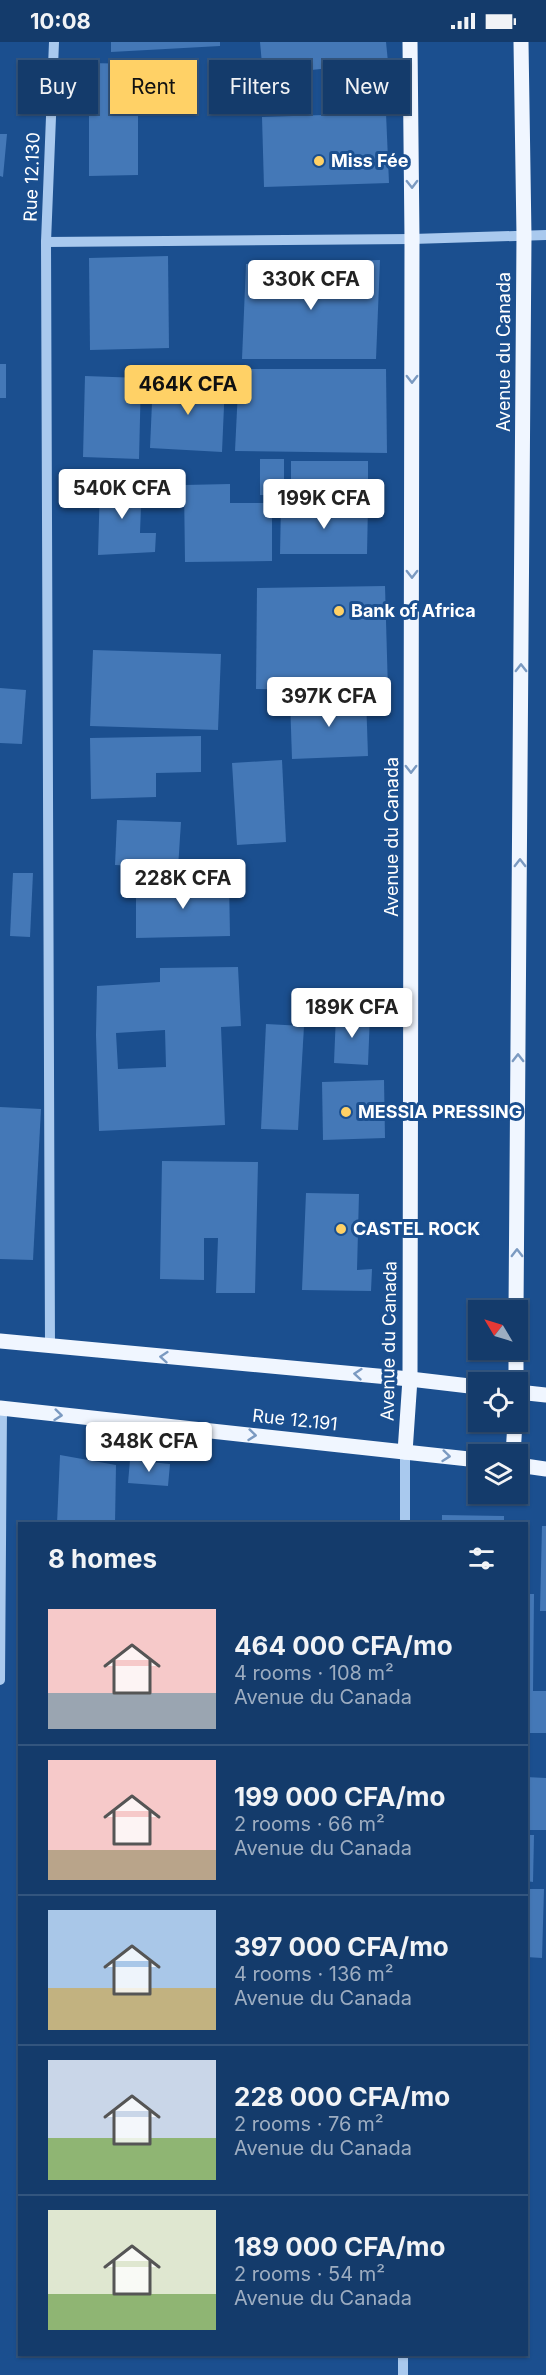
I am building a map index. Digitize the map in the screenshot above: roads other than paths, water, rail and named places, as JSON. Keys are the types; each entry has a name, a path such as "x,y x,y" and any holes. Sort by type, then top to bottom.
{"main road":[{"name":"Avenue du Canada","path":"405,1452 410,1378 412,239 410,42"},
{"name":"Avenue du Canada","path":"516,1300 524,236 521,42"},
{"path":"0,1341 410,1378 468,1387"},
{"path":"528,1393 546,1395"},
{"name":"Rue 12.191","path":"1,1408 468,1459"},
{"path":"528,1466 546,1469"}],"street":[{"name":"Rue 12.130","path":"50,1347 46,242 54,42"},
{"path":"46,242 412,239 546,235"},
{"path":"0,1680 1,1408"},
{"path":"405,1452 405,1522"},
{"path":"403,2356 403,2375"}],"place":[{"name":"Miss Fée","path":"319,161"},
{"name":"Bank of Africa","path":"339,611"},
{"name":"MESSIA PRESSING","path":"346,1112"},
{"name":"CASTEL ROCK","path":"341,1229"}]}
